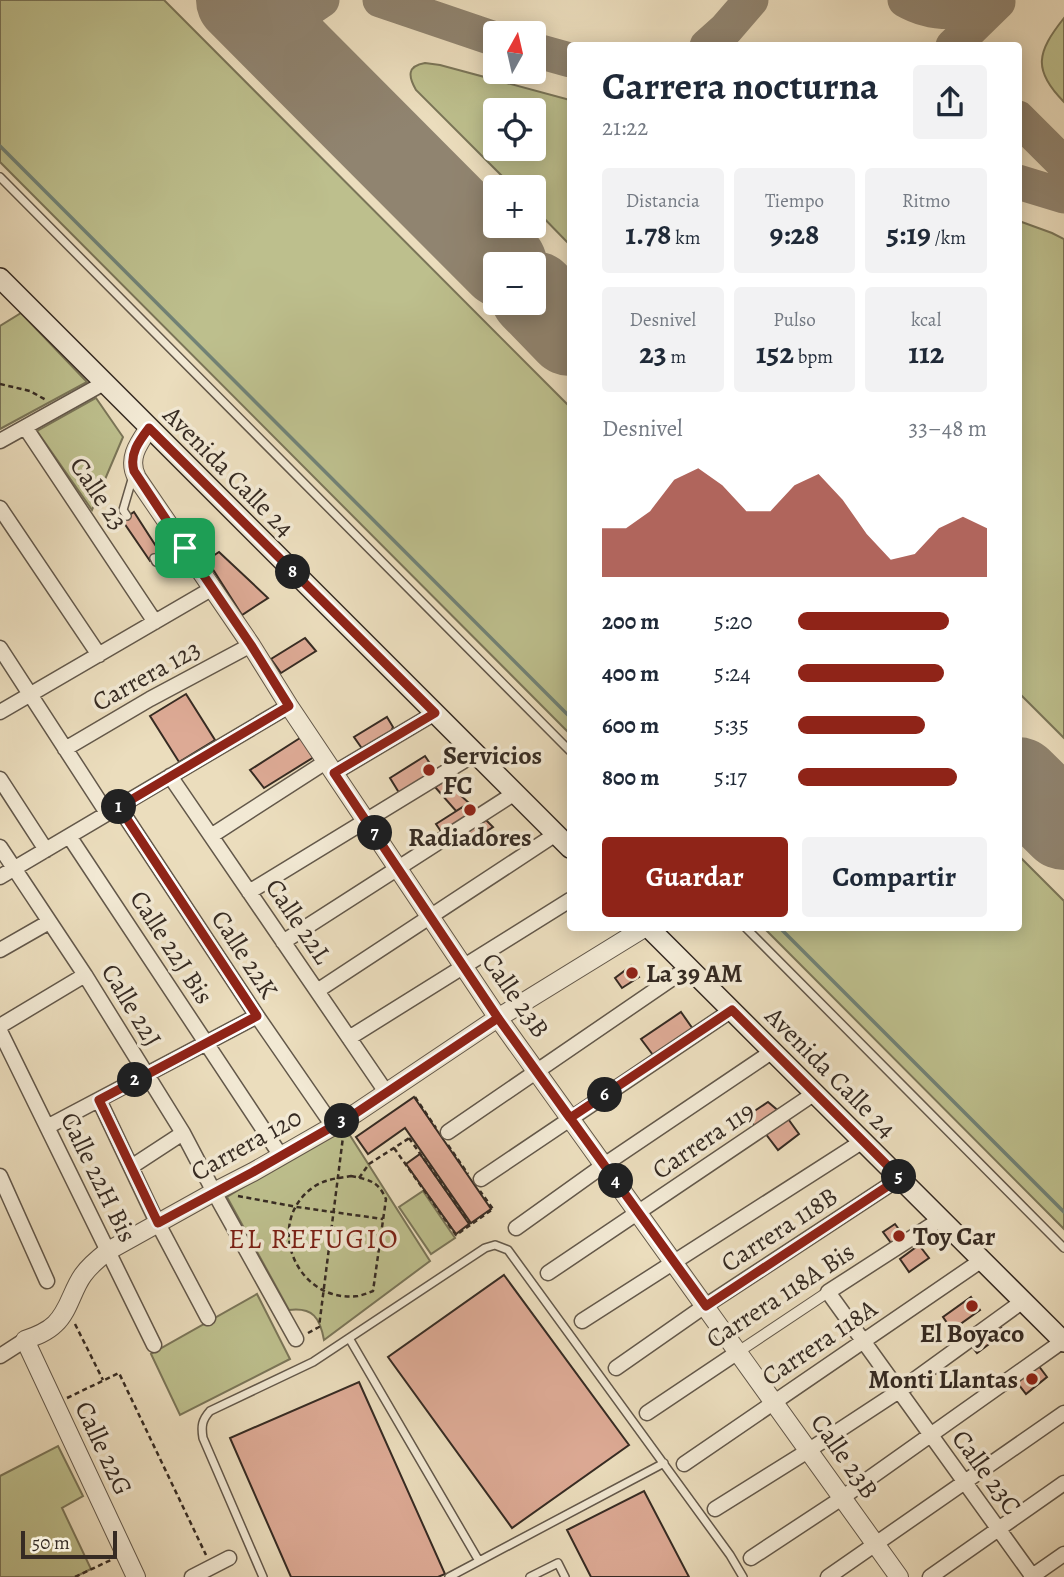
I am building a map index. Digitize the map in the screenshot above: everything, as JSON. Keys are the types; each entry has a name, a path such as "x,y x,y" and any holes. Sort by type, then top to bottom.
{"main road":[{"name":"Avenida Calle 24","path":"0,278 567,845"},
{"name":"Avenida Calle 24","path":"650,931 1063,1342"}],"street":[{"path":"0,441 104,383"},
{"name":"Calle 23","path":"26,427 155,622"},
{"path":"134,471 133,457 149,428"},
{"name":"Calle 23B","path":"134,471 498,1018 899,1577"},
{"path":"0,508 99,654"},
{"path":"0,712 213,589"},
{"name":"Carrera 123","path":"65,749 150,699 251,645"},
{"name":"Calle 22K","path":"0,648 65,749 113,810 257,1016 339,1122"},
{"path":"0,877 289,706"},
{"path":"211,836 331,767 435,713"},
{"path":"249,892 475,754"},
{"name":"Calle 22L","path":"170,776 386,1093"},
{"path":"0,779 46,850"},
{"path":"283,942 515,793"},
{"path":"317,991 556,834"},
{"name":"Calle 22J Bis","path":"69,836 281,1156"},
{"name":"Calle 22J","path":"0,847 85,975 183,1133 296,1339"},
{"path":"349,1038 567,902"},
{"path":"0,950 49,922"},
{"name":"Carrera 120","path":"0,1356 56,1323 83,1275 108,1251 339,1122 498,1018 642,931"},
{"path":"444,1135 689,967"},
{"path":"0,1029 85,975"},
{"path":"476,1180 732,1010"},
{"path":"47,1127 257,1016"},
{"name":"Calle 22H Bis","path":"0,1029 154,1345"},
{"path":"516,1228 773,1051"},
{"name":"Carrera 119","path":"548,1273 815,1093"},
{"path":"99,1100 158,1223 208,1318"},
{"path":"131,1167 183,1133"},
{"path":"582,1321 863,1141"},
{"path":"0,1177 47,1281"},
{"name":"Carrera 118B","path":"616,1368 900,1178"},
{"name":"Carrera 118A Bis","path":"647,1413 941,1219"},
{"name":"Carrera 118A","path":"684,1464 982,1260"},
{"name":"Calle 23C","path":"828,1292 1032,1577"},
{"path":"715,1508 899,1391 1023,1301"},
{"name":"Calle 22G","path":"25,1340 135,1577"},
{"path":"751,1558 843,1498 1063,1342"},
{"path":"828,1577 1064,1413"},
{"path":"930,1577 1064,1483"},
{"path":"1032,1577 1064,1554"},
{"path":"192,1577 229,1558"}],"lane":[{"path":"0,177 567,748"},
{"path":"127,516 123,510 124,503 134,471"},
{"path":"154,558 156,562 185,548"},
{"path":"749,931 1064,1248"},
{"path":"263,1577 203,1438 201,1427 204,1418 210,1411 313,1362 485,1248 495,1245 508,1250 664,1463 743,1577"},
{"path":"349,1338 479,1561"},
{"path":"449,1577 664,1463"},
{"path":"530,1577 558,1563 565,1577"}],"path":[{"path":"0,384 30,391 59,408"},
{"path":"394,1148 456,1235 493,1209 476,1180 415,1097"},
{"path":"296,1339 319,1327 338,1178 339,1122"},
{"path":"359,1178 369,1164 410,1137 471,1225"},
{"path":"351,1176 370,1180 380,1188 386,1199 373,1291 358,1296 338,1296 318,1288 302,1275 292,1257 288,1237 292,1216 301,1199 315,1186 338,1178 351,1176"},
{"path":"214,1192 383,1219"},
{"path":"66,1307 103,1380"},
{"path":"55,1404 119,1373 211,1567"},
{"path":"75,1577 124,1553"}],"green space":[{"path":"0,0 164,0 567,404 567,731 0,162"},
{"path":"1064,18 1064,102 1047,80 1042,61 1048,41"},
{"path":"425,63 440,65 483,77 483,84 511,84 567,99 567,242 546,220 546,175 501,175 487,161 546,161 546,98 483,98 483,157 416,90 412,69"},
{"path":"1022,222 1064,239 1064,738 1022,696"},
{"path":"21,313 87,382 0,429 0,326"},
{"path":"96,398 123,437 92,510 37,431"},
{"path":"1022,859 1064,901 1064,1229 767,931 1022,931"},
{"path":"344,1126 430,1261 324,1340 317,1320 310,1312 289,1310 227,1197"},
{"path":"423,1191 455,1238 431,1254 399,1207"},
{"path":"257,1294 290,1359 180,1415 151,1354"},
{"path":"58,1446 83,1496 62,1508 91,1569 75,1577 0,1577 0,1476"}],"building":[{"path":"134,512 161,554 150,561 122,520"},
{"path":"219,552 268,598 242,615 207,560"},
{"path":"305,638 316,651 281,673 271,659"},
{"path":"186,694 215,740 179,762 150,716"},
{"path":"387,717 393,727 390,734 363,750 354,737"},
{"path":"300,738 314,757 264,788 250,770"},
{"path":"425,756 437,774 401,796 390,778"},
{"path":"445,781 469,803 456,811 435,787"},
{"path":"469,803 475,812 442,833 436,824"},
{"path":"482,816 493,827 464,846 455,833"},
{"path":"631,966 639,977 622,988 615,978"},
{"path":"681,1012 695,1032 656,1059 641,1039"},
{"path":"414,1097 491,1209 471,1223 405,1128 368,1154 356,1137"},
{"path":"768,1102 781,1113 757,1129 747,1116"},
{"path":"786,1116 799,1134 778,1150 765,1133"},
{"path":"420,1154 469,1224 456,1234 406,1164"},
{"path":"895,1224 906,1239 894,1247 883,1232"},
{"path":"919,1245 929,1258 909,1272 900,1259"},
{"path":"504,1275 629,1445 512,1528 388,1357"},
{"path":"971,1297 980,1310 952,1330 943,1317"},
{"path":"998,1324 1005,1332 977,1353 970,1344"},
{"name":"Monti Llantas","path":"1038,1365 1047,1377 1026,1394 1016,1381"},
{"path":"359,1382 445,1574 438,1577 291,1577 230,1438"},
{"path":"644,1491 689,1577 591,1577 567,1530"}],"waterway":[{"path":"0,146 567,714"},
{"path":"783,931 1064,1212"}],"taxiway":[{"path":"322,0 309,10 304,19 302,38 323,84"},
{"path":"380,0 483,35"},
{"path":"711,42 751,0"},
{"path":"905,0 926,9 949,12 972,9 993,0"},
{"path":"957,42 998,2"},
{"path":"546,53 567,59"},
{"path":"1022,122 1064,164"},
{"path":"1022,183 1064,196"}],"runway":[{"path":"240,0 491,252"},
{"path":"546,307 567,329"},
{"path":"1022,785 1064,826"}],"place":[{"name":"Servicios FC","path":"429,770"},
{"name":"Radiadores","path":"470,810"},
{"name":"La 39 AM","path":"632,973"},
{"name":"Toy Car","path":"899,1236"},
{"name":"El Boyaco","path":"972,1306"},
{"name":"Monti Llantas","path":"1032,1379"}],"district":[{"name":"EL REFUGIO","path":"314,1238"}],"route":[{"path":"185,548 134,471 132,464 135,450 149,428 435,713 334,773 498,1018 570,1118 732,1010 900,1178 706,1306 673,1262 498,1018 356,1113 158,1223 99,1100 257,1016 119,807 289,706 185,548"}]}
